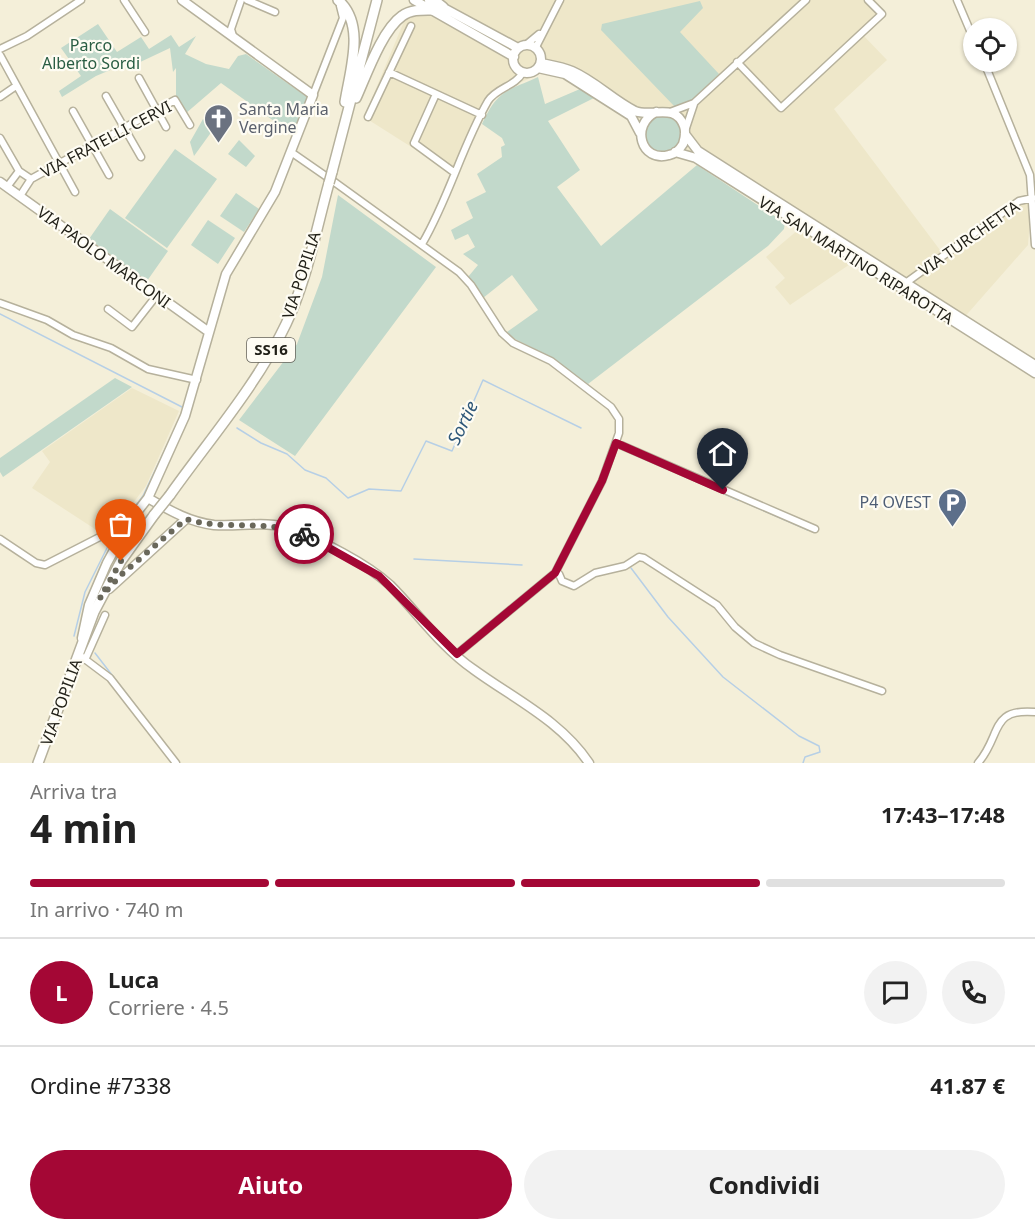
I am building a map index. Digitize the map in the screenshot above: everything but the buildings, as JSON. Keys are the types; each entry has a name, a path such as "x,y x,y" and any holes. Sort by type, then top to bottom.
{"main road":[{"path":"337,0 350,14 354,32 339,146"},
{"name":"VIA POPILIA","path":"38,763 82,657 83,641 100,598 121,561 264,363 286,323 303,279 377,0"},
{"path":"346,116 393,25 410,13 437,6"}],"street":[{"path":"0,49 27,36 81,0"},
{"path":"124,0 145,32"},
{"path":"182,0 313,95"},
{"path":"234,38 232,23 241,0"},
{"path":"246,0 275,12"},
{"name":"VIA POPILIA","path":"83,641 82,633 89,605 130,521 147,498 185,417 226,274 267,205 291,152 343,18 337,0"},
{"path":"414,0 437,6"},
{"path":"429,0 516,52"},
{"path":"516,52 532,46 560,0"},
{"path":"539,66 572,71 636,111 670,112 694,104 806,0"},
{"path":"738,63 781,108 882,14 868,0"},
{"path":"957,0 965,18"},
{"path":"221,28 235,14"},
{"path":"221,28 232,23"},
{"path":"368,117 411,26"},
{"path":"516,52 515,66 523,72 531,72 539,66 541,54 532,46"},
{"path":"0,55 75,192"},
{"path":"539,66 565,75 631,116 644,146 649,151 662,156 675,152 681,147 694,104"},
{"path":"389,72 482,115"},
{"path":"422,244 438,216 490,98 519,80 523,72"},
{"name":"VIA TURCHETTA","path":"988,72 1026,165 1033,198 1035,245"},
{"path":"139,78 166,127"},
{"path":"0,96 16,86"},
{"path":"436,94 414,143 455,173"},
{"path":"106,96 141,157"},
{"name":"VIA FRATELLI CERVI","path":"20,196 31,179 175,100 190,125"},
{"path":"73,111 109,176"},
{"path":"640,133 645,120 656,112"},
{"path":"670,112 680,119 685,132"},
{"name":"VIA SAN MARTINO RIPAROTTA","path":"685,132 698,151 1035,365"},
{"path":"0,138 19,171 31,179"},
{"path":"291,152 422,244 471,285 502,333 513,343 551,361 611,407 619,419 616,443 602,481 555,573 457,654"},
{"name":"VIA SAN MARTINO RIPAROTTA","path":"675,152 696,158 1035,373"},
{"path":"4,184 19,171"},
{"name":"VIA PAOLO MARCONI","path":"4,184 209,332"},
{"name":"VIA TURCHETTA","path":"907,282 1019,201 1033,198"},
{"path":"108,309 132,327 157,295"},
{"path":"0,303 47,320 73,335 111,348 148,369 197,380"},
{"path":"616,443 815,529"},
{"path":"147,498 186,519 215,525 273,525 312,537 379,576 471,669 532,707 568,739 589,763"},
{"path":"100,598 121,575 186,519"},
{"path":"0,539 36,563 45,565 91,544 130,521"},
{"path":"555,573 562,581 574,586 605,569 625,566 639,557 644,558 717,605 735,627 754,643 780,655 882,691"},
{"name":"VIA POPILIA","path":"82,657 105,615"},
{"path":"82,657 110,678 176,763"},
{"path":"978,763 1006,714 1016,710 1035,712"}],"shaded area":[{"path":"413,0 875,0 885,12 861,33 887,60 834,109 943,254 1032,192 1028,245 962,320 859,258 790,305 775,287 785,278 766,257 805,224 555,67 490,96 454,174 364,117"},
{"path":"132,388 179,411 146,486 123,516 98,531 32,488 50,462 42,451"}],"green space":[{"path":"700,1 703,8 680,32 719,74 689,103 675,107 601,30 602,24"},
{"name":"Parco Alberto Sordi","path":"98,24 117,52 141,37 149,49 171,35 179,47 196,36 185,54 206,64 229,69 238,56 246,54 307,97 298,127 293,131 288,131 221,83 185,114 176,96 176,68 173,72 170,48 136,64 134,60 96,76 62,97 59,91 81,76 61,48"},
{"path":"538,77 545,104 580,89 594,98 548,121 580,170 557,187 601,246 697,165 785,223 784,229 768,246 588,384 549,356 515,339 507,332 538,310 512,275 483,298 468,277 478,265 463,254 475,247 468,234 455,240 451,230 473,218 466,202 486,192 477,174 502,157 501,147 505,145 502,138 482,124 493,104 510,89"},
{"path":"663,116 676,121 681,134 676,147 663,152 650,147 645,134 650,121"},
{"path":"203,119 215,127 194,156 190,142"},
{"path":"239,140 255,156 246,167 228,154"},
{"path":"175,149 217,179 167,248 125,218"},
{"path":"236,193 259,209 244,232 220,216"},
{"path":"338,195 436,267 295,456 239,420 297,344 322,277"},
{"path":"110,209 168,251 147,281 89,239"},
{"path":"208,220 235,238 218,264 191,245"},
{"path":"115,378 132,387 3,477 0,472 0,458"}],"waterway":[{"name":"Sortie","path":"0,314 182,407"},
{"name":"Sortie","path":"237,428 261,443 287,454 305,470 326,478 348,498 369,489 401,491 426,441 452,451 483,380 581,428"},
{"name":"Sortie","path":"130,513 143,496 171,437"},
{"name":"Sortie","path":"698,482 738,500"},
{"name":"Sortie","path":"744,502 808,530"},
{"name":"Sortie","path":"74,636 85,592 111,540"},
{"name":"Sortie","path":"414,559 522,565"},
{"name":"Sortie","path":"631,568 668,617 723,677 799,736 819,746 820,752 805,757 803,763"},
{"name":"Sortie","path":"95,653 156,732"}],"way so far":[{"path":"121,561 100,598 121,575 186,519 215,525 273,525 304,534"}],"place":[{"name":"Santa Maria Vergine","path":"218,144"},
{"name":"P4 OVEST","path":"952,528"}],"route":[{"path":"304,534 379,576 457,654 555,573 602,481 616,443 723,490"}]}
